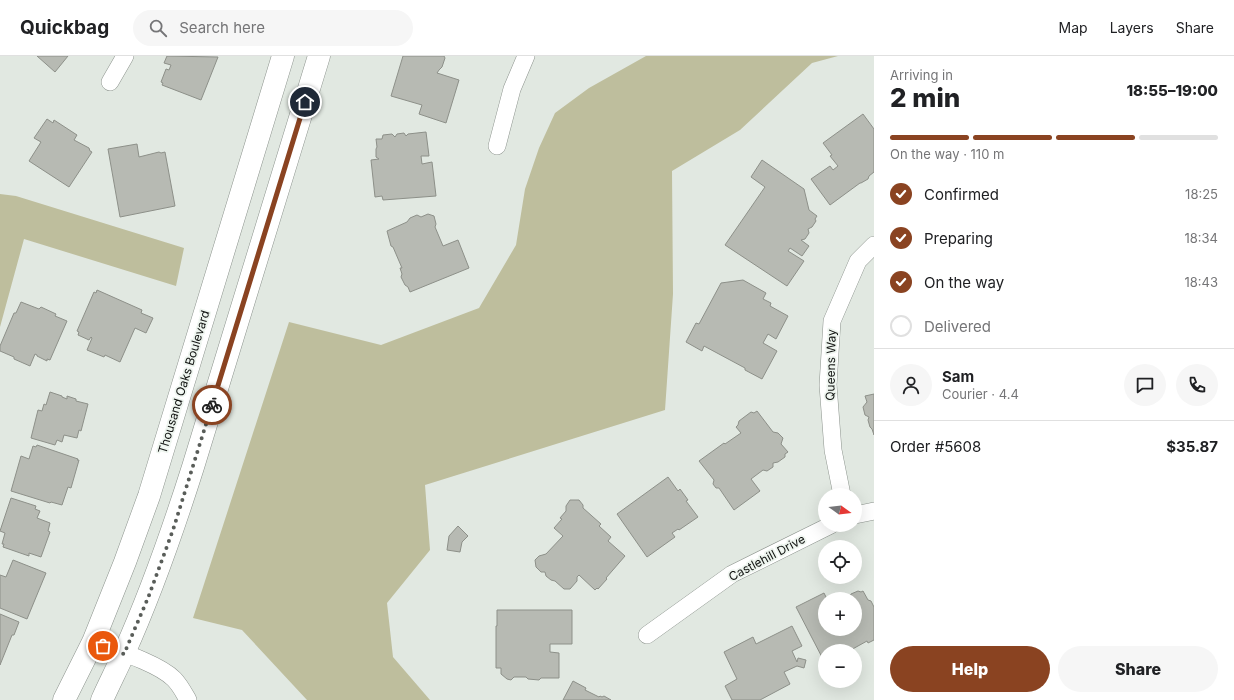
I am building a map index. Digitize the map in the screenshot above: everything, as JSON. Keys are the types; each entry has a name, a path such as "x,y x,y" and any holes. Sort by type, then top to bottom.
{"main road":[{"name":"Thousand Oaks Boulevard","path":"64,700 93,642 125,562 149,496 283,56"},
{"path":"102,700 148,598 173,530 319,56"}],"street":[{"path":"110,82 125,56"},
{"path":"497,146 512,89 526,56"},
{"name":"Queens Way","path":"841,488 833,450 828,385 832,321 858,261 874,245"},
{"path":"862,514 874,511"},
{"name":"Castlehill Drive","path":"647,636 732,574 818,531"},
{"path":"93,642 166,672 176,680 188,700"}],"green space":[{"path":"646,56 838,56 812,63 740,130 672,171 673,294 665,410 425,485 430,550 387,603 393,657 430,700 307,700 242,630 193,618 289,322 381,345 479,308 516,245 525,189 539,148 555,113 589,88"},
{"path":"0,194 16,196 184,248 176,286 24,239 0,327"}],"building":[{"path":"37,56 68,56 55,72"},
{"path":"167,56 218,57 201,100 162,85 163,83 161,82 166,69 169,70 171,65 164,63"},
{"path":"403,56 444,56 445,58 442,67 437,73 459,80 446,123 419,114 422,105 391,96"},
{"path":"863,114 874,129 874,172 868,179 860,183 830,205 811,179 830,166 833,170 838,166 830,156 832,155 823,143"},
{"path":"47,119 53,123 54,120 77,135 74,140 89,148 92,152 69,187 29,161 41,142 34,138"},
{"path":"426,132 429,156 421,156 422,164 432,162 436,196 383,200 382,196 375,197 371,160 379,159 376,157 376,139 382,139 383,135 392,134 395,137 397,134 404,133 406,136 408,134"},
{"path":"137,144 139,157 165,152 175,206 120,217 108,149"},
{"path":"762,160 804,189 809,210 817,216 812,227 808,229 809,233 805,239 801,240 809,246 802,256 790,248 788,251 804,261 787,286 725,245 765,187 751,177"},
{"path":"428,214 434,216 436,224 435,227 443,246 458,240 469,268 410,292 401,277 402,274 400,268 402,268 393,247 391,246 387,231 407,222 410,218 417,215 421,217"},
{"path":"743,280 766,293 763,299 771,303 770,306 788,316 776,339 768,334 763,343 777,351 762,379 704,346 702,351 686,342 696,323 699,324 721,283"},
{"path":"97,290 142,310 141,313 153,318 146,333 135,328 120,362 105,355 104,357 87,350 92,338 91,337 89,340 78,335 79,332 77,331 94,292 96,293"},
{"path":"21,302 39,309 41,307 56,314 55,316 67,321 50,360 47,359 47,361 35,354 30,366 0,351 0,346 14,313 16,313"},
{"path":"50,392 67,399 67,396 76,399 76,401 88,404 81,431 79,430 77,438 64,435 62,442 57,440 55,445 31,438 38,410 42,411 44,404 46,405"},
{"path":"874,394 874,435 868,420 869,417 865,415 863,407 867,402 865,396"},
{"path":"757,411 773,432 778,433 783,438 781,444 788,452 785,454 785,457 778,462 773,463 773,467 767,471 763,470 751,479 760,491 734,510 719,488 716,488 713,484 714,480 699,461 741,433 736,427 739,421 751,412 754,413"},
{"path":"37,445 79,460 71,488 68,487 62,505 50,503 11,491 21,456 29,459 33,446 36,447"},
{"path":"668,477 678,491 680,489 688,500 686,501 698,517 672,533 675,537 647,557 617,514"},
{"path":"11,498 36,506 35,509 40,511 37,518 50,523 48,531 50,532 41,557 29,553 29,556 3,547 4,544 2,544 5,533 0,531"},
{"path":"570,500 579,500 583,505 583,508 601,524 599,526 611,537 608,541 625,556 606,578 607,579 598,589 597,588 595,590 579,575 577,577 577,581 570,589 564,589 555,581 546,576 545,572 541,572 536,567 535,560 539,556 546,554 563,536 554,528 562,519 560,518 566,511 566,506"},
{"path":"458,526 468,536 462,542 460,552 447,550 449,536"},
{"path":"13,560 46,573 27,619 0,608 0,575 6,577"},
{"path":"863,591 874,607 874,640 862,644 818,644 818,649 796,607 818,596 818,636 862,636 861,592"},
{"path":"497,610 572,610 572,644 550,644 550,652 559,653 559,678 541,678 539,680 528,679 526,677 514,677 511,680 507,679 501,674 501,668 496,668"},
{"path":"0,614 19,622 0,665"},
{"path":"792,626 802,646 792,651 797,662 798,658 806,660 804,668 797,666 784,672 790,684 760,700 732,700 725,686 737,679 724,652 753,637 756,644"},
{"path":"573,681 586,688 585,690 599,697 604,696 611,700 563,700"}],"way so far":[{"path":"103,646 124,654 148,598 173,530 212,405"}],"route":[{"path":"212,405 305,102"}]}
